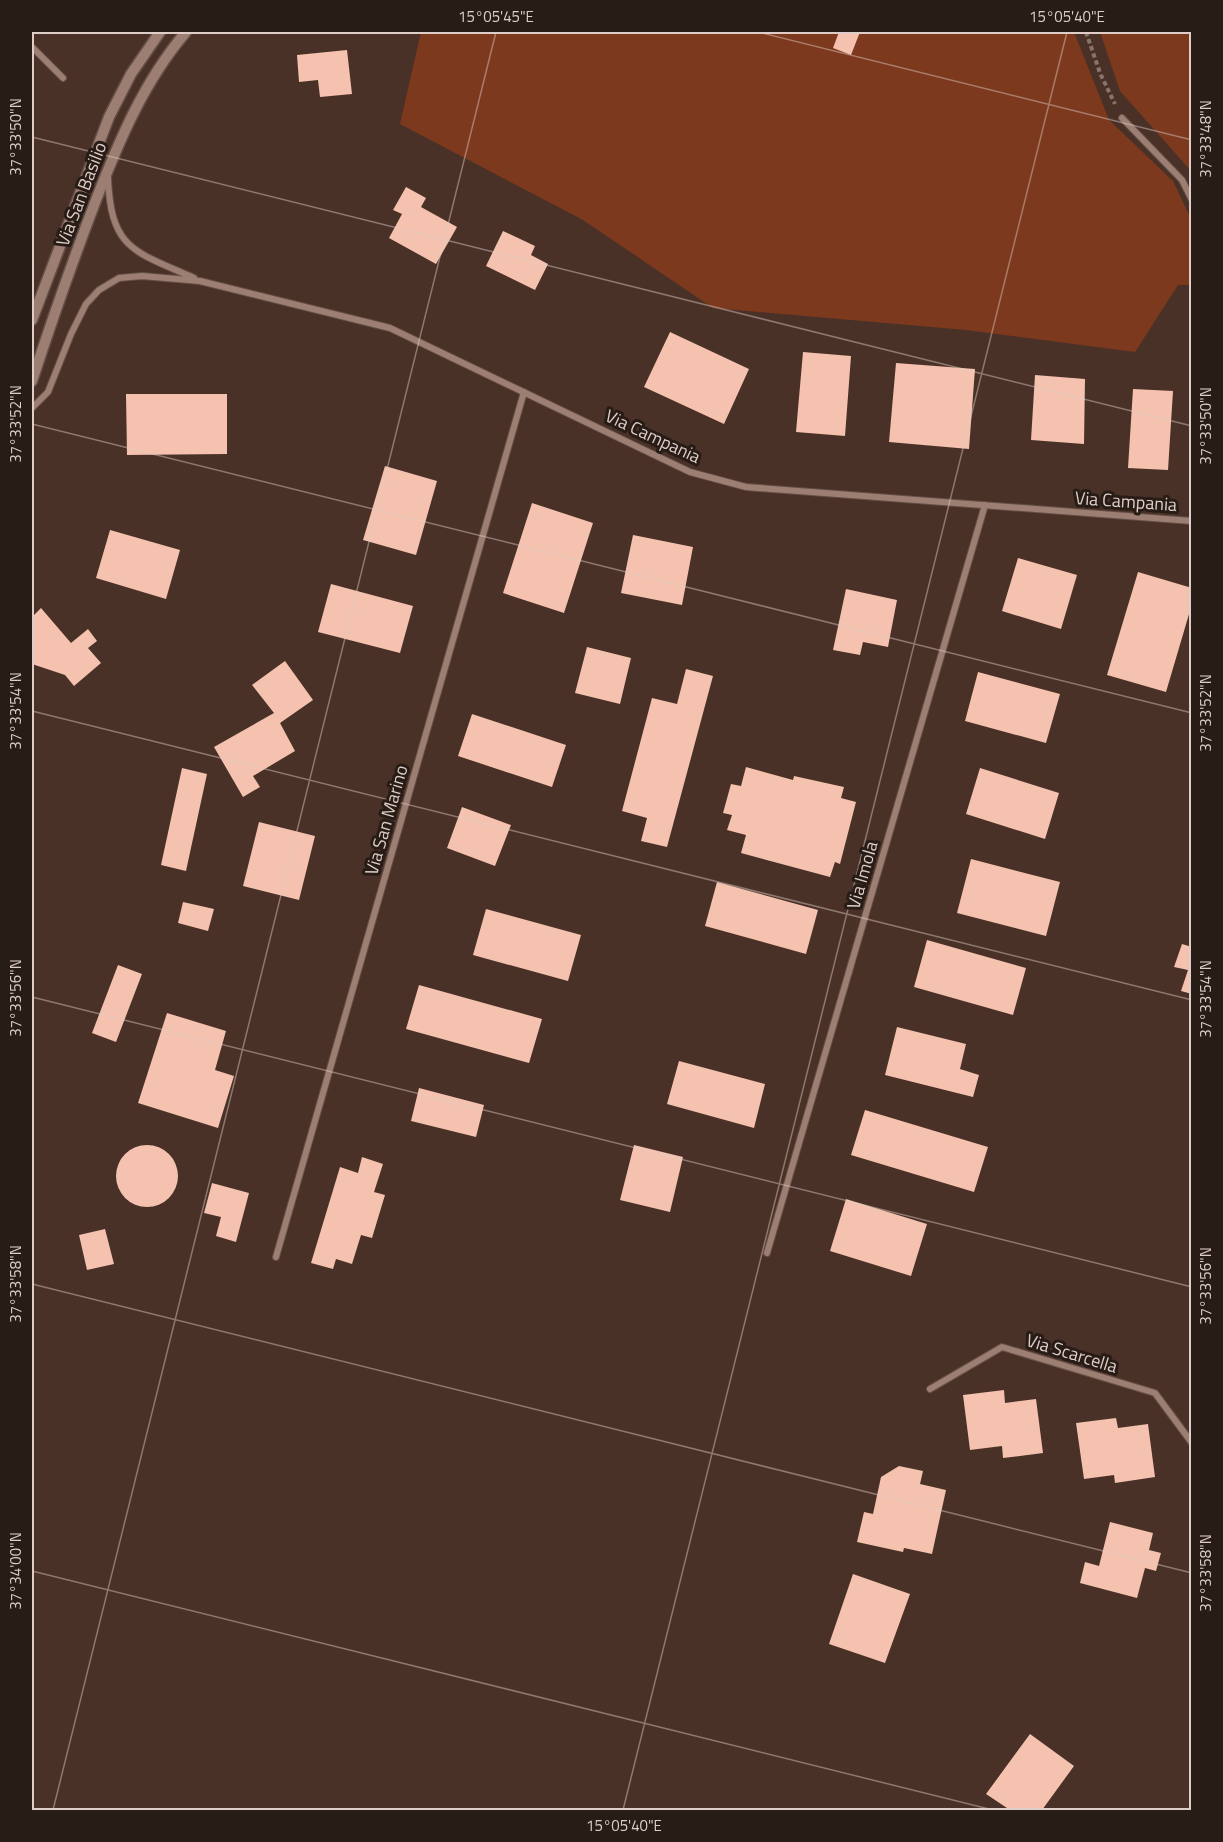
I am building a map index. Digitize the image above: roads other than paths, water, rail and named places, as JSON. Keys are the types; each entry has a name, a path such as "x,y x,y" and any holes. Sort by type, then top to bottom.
{"street":[{"name":"Via San Basilio","path":"32,320 109,117 131,74 160,32"},
{"name":"Via San Basilio","path":"32,381 107,171 146,87 186,32"},
{"path":"32,47 63,78"},
{"path":"1122,118 1182,180 1191,200"},
{"path":"107,171 113,218 127,244 200,281"},
{"path":"32,408 48,392 71,334 86,304 99,290 119,278 142,276 200,281"},
{"name":"Via Campania","path":"200,281 390,328 690,472 746,487 1191,521"},
{"name":"Via San Marino","path":"276,1257 524,392"},
{"name":"Via Imola","path":"767,1253 985,505"},
{"name":"Via Scarcella","path":"930,1389 1002,1347 1155,1393 1191,1443"}]}
